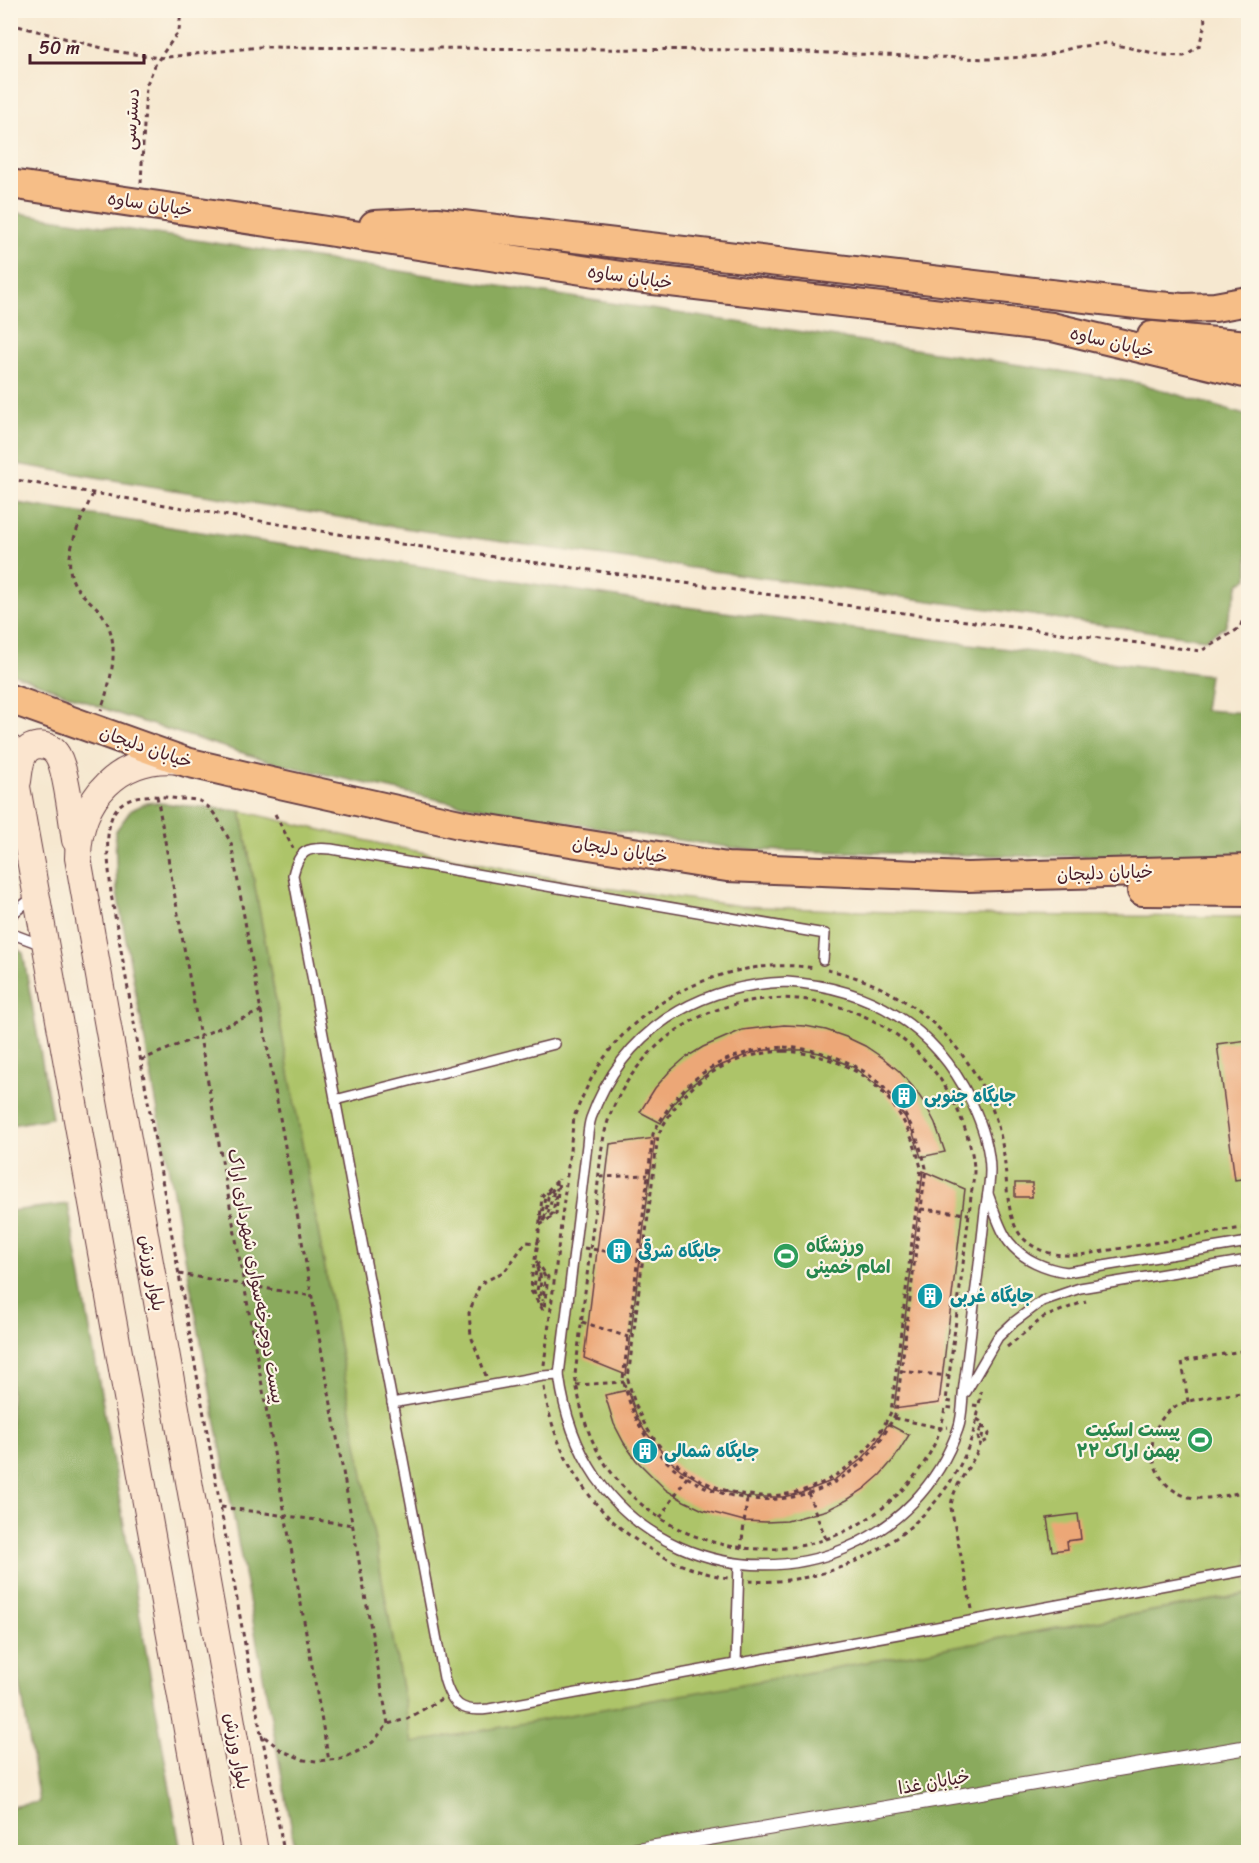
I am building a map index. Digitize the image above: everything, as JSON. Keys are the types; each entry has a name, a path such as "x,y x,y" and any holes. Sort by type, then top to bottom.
{"main road":[{"name":"خیابان ساوه","path":"10,184 628,277 1052,327 1248,374"},
{"path":"314,229 437,222 1145,305 1183,308 1215,307 1248,301"},
{"path":"1052,327 1248,345"},
{"name":"خیابان دلیجان","path":"10,699 186,762 464,825 727,867 966,877 1248,869"},
{"path":"18,781 22,756 30,748 42,745 56,753 64,778 78,858"},
{"path":"10,748 18,781 209,1852"},
{"name":"بلوار ورزش","path":"186,762 173,760 147,763 111,780 85,814 78,843 78,858 255,1852"},
{"path":"966,877 1056,890 1248,892"}],"street":[{"name":"خیابان غذا","path":"626,1852 1248,1747"}],"lane":[{"path":"823,960 825,934 331,849 313,848 298,857 293,875 448,1695 461,1707 474,1711 1248,1570"},
{"path":"10,916 37,894"},
{"path":"10,933 47,947"},
{"path":"763,983 810,983 831,987 872,1001 909,1024 933,1045 954,1070 975,1108 987,1150 990,1172 988,1192 959,1425 941,1465 922,1492 900,1515 883,1528 864,1540 832,1554 804,1562 782,1565 739,1564 693,1553 652,1532 615,1502 600,1484 576,1444 562,1399 559,1376 566,1316 590,1121 610,1078 639,1042 656,1026 696,1001 740,986 763,983"},
{"path":"335,1100 555,1044"},
{"path":"988,1192 1000,1226 1009,1243 1038,1264 1053,1270 1067,1272 1248,1242"},
{"path":"963,1396 998,1337 1042,1301 1080,1288 1248,1260"},
{"path":"392,1403 543,1376 559,1376"},
{"path":"736,1664 739,1564"}],"path":[{"name":"دسترسی","path":"140,203 146,86 159,58 179,31 181,10"},
{"path":"10,24 114,51 159,58 271,47 750,50 989,59 1042,56 1076,47 1107,44 1163,55 1184,56 1199,46 1205,24 1204,10"},
{"path":"10,479 386,542 1201,651 1240,628 1248,602"},
{"path":"93,493 77,530 69,568 74,585 104,617 113,645 108,686 93,729"},
{"path":"284,1852 111,894 108,839 110,822 116,810 127,800 145,795 201,801 218,819 231,843 388,1724"},
{"name":"پیست دوچرخه‌سواری شهرداری اراک","path":"157,796 329,1761"},
{"path":"275,814 298,857"},
{"path":"978,1413 975,1430 966,1453 942,1493 927,1511 892,1541 872,1554 838,1569 784,1581 738,1580 712,1575 665,1558 622,1530 604,1513 573,1473 562,1450 546,1402 543,1376 574,1117 596,1070 627,1030 667,999 712,978 762,967 795,966 835,971 858,978 900,998 919,1011 953,1043 980,1081 998,1124 1005,1163 1008,1203 1014,1222 1024,1240 1041,1250 1059,1256 1081,1255 1248,1227"},
{"path":"945,1407 941,1428 927,1457 903,1489 873,1515 856,1526 826,1539 800,1546 781,1549 741,1548 699,1538 660,1518 627,1491 601,1456 583,1417 575,1376 606,1125 614,1106 636,1069 666,1039 703,1016 744,1002 765,999 808,999 847,1008 883,1025 915,1049 941,1079 960,1114 972,1152 974,1172 946,1401"},
{"path":"141,1060 261,1011"},
{"path":"775,1047 802,1048 820,1051 854,1065 870,1075 896,1100 915,1132 926,1168 921,1209 896,1413 877,1446 865,1459 836,1482 784,1499 747,1499 711,1490 687,1477 665,1460 642,1431 627,1398 624,1382 653,1134 672,1101 698,1076 730,1057 748,1052 775,1047"},
{"path":"766,1052 801,1052 836,1061 860,1074 881,1090 893,1103 911,1134 921,1168 891,1412 883,1428 861,1456 848,1468 825,1482 783,1494 747,1495 713,1486 697,1478 682,1468 656,1444 638,1413 628,1379 658,1135 676,1104 701,1079 732,1062 766,1052"},
{"path":"628,1337 543,1310 531,1291 542,1196 559,1179 648,1174"},
{"path":"540,1225 553,1213 559,1179"},
{"path":"921,1209 969,1215"},
{"path":"489,1385 471,1335 469,1313 480,1284 505,1271 526,1242 538,1243"},
{"path":"559,1245 638,1256"},
{"path":"536,1261 542,1276 540,1292 543,1310"},
{"path":"179,1274 312,1296"},
{"path":"1002,1354 1006,1348 1044,1317 1088,1300"},
{"path":"1188,1402 1182,1361 1248,1350"},
{"path":"901,1371 949,1376"},
{"path":"576,1385 624,1382"},
{"path":"979,1406 982,1387"},
{"path":"1248,1392 1188,1402 1173,1409 1164,1416 1153,1435 1152,1457 1160,1477 1176,1492 1197,1498 1248,1491"},
{"path":"894,1418 941,1428"},
{"path":"974,1620 952,1514 952,1496 980,1444 982,1423 989,1433 988,1440 980,1444"},
{"path":"643,1545 687,1477"},
{"path":"808,1493 838,1569"},
{"path":"739,1564 747,1495"},
{"path":"221,1507 353,1525"},
{"path":"261,1734 280,1750 304,1760 341,1759 363,1749 381,1734 388,1724 407,1719 448,1695"}],"green space":[{"path":"11,212 1139,383 1248,416 1248,578 1239,584 1225,627 1205,639 410,529 11,463"},
{"path":"10,502 655,603 1209,675 1204,710 1248,713 1248,857 1021,856 749,850 636,834 448,802 275,763 124,716 11,673"},
{"path":"149,802 241,811 412,1743 1248,1594 1248,1852 296,1852 117,892 115,832 131,810"},
{"name":"ورزشگاه امام خمینی","path":"241,811 385,845 605,888 741,906 960,915 1248,917 1248,1594 412,1744"},
{"path":"11,945 23,953 52,1118 11,1125"},
{"path":"68,1204 181,1852 11,1852 11,1807 39,1802 11,1626 11,1211"}],"building":[{"name":"جایگاه جنوبی","path":"784,1025 826,1030 865,1046 883,1058 899,1071 925,1104 935,1123 945,1152 921,1157 905,1117 882,1089 853,1067 820,1053 802,1050 766,1050 748,1054 715,1068 686,1089 661,1123 640,1112 655,1088 669,1072 685,1058 703,1047 742,1030"},
{"path":"1248,1040 1248,1178 1235,1180 1217,1044"},
{"name":"جایگاه شرقی","path":"655,1138 626,1375 584,1358 610,1144"},
{"name":"جایگاه غربی","path":"923,1171 965,1189 939,1403 894,1409"},
{"path":"1015,1183 1032,1183 1032,1197 1015,1197"},
{"name":"جایگاه شمالی","path":"628,1390 644,1430 667,1458 681,1470 712,1488 747,1497 783,1497 801,1493 834,1480 863,1458 888,1424 909,1435 894,1459 880,1475 847,1500 827,1510 787,1521 744,1521 703,1510 684,1501 666,1490 636,1460 614,1424 605,1395"},
{"path":"1078,1514 1081,1539 1067,1541 1068,1549 1052,1551 1047,1518"}],"place":[{"name":"جایگاه جنوبی","path":"904,1096"},
{"name":"جایگاه شرقی","path":"619,1251"},
{"name":"ورزشگاه امام خمینی","path":"786,1256"},
{"name":"جایگاه غربی","path":"930,1296"},
{"name":"پیست اسکیت ۲۲ بهمن اراک","path":"1200,1440"},
{"name":"جایگاه شمالی","path":"645,1451"}]}
